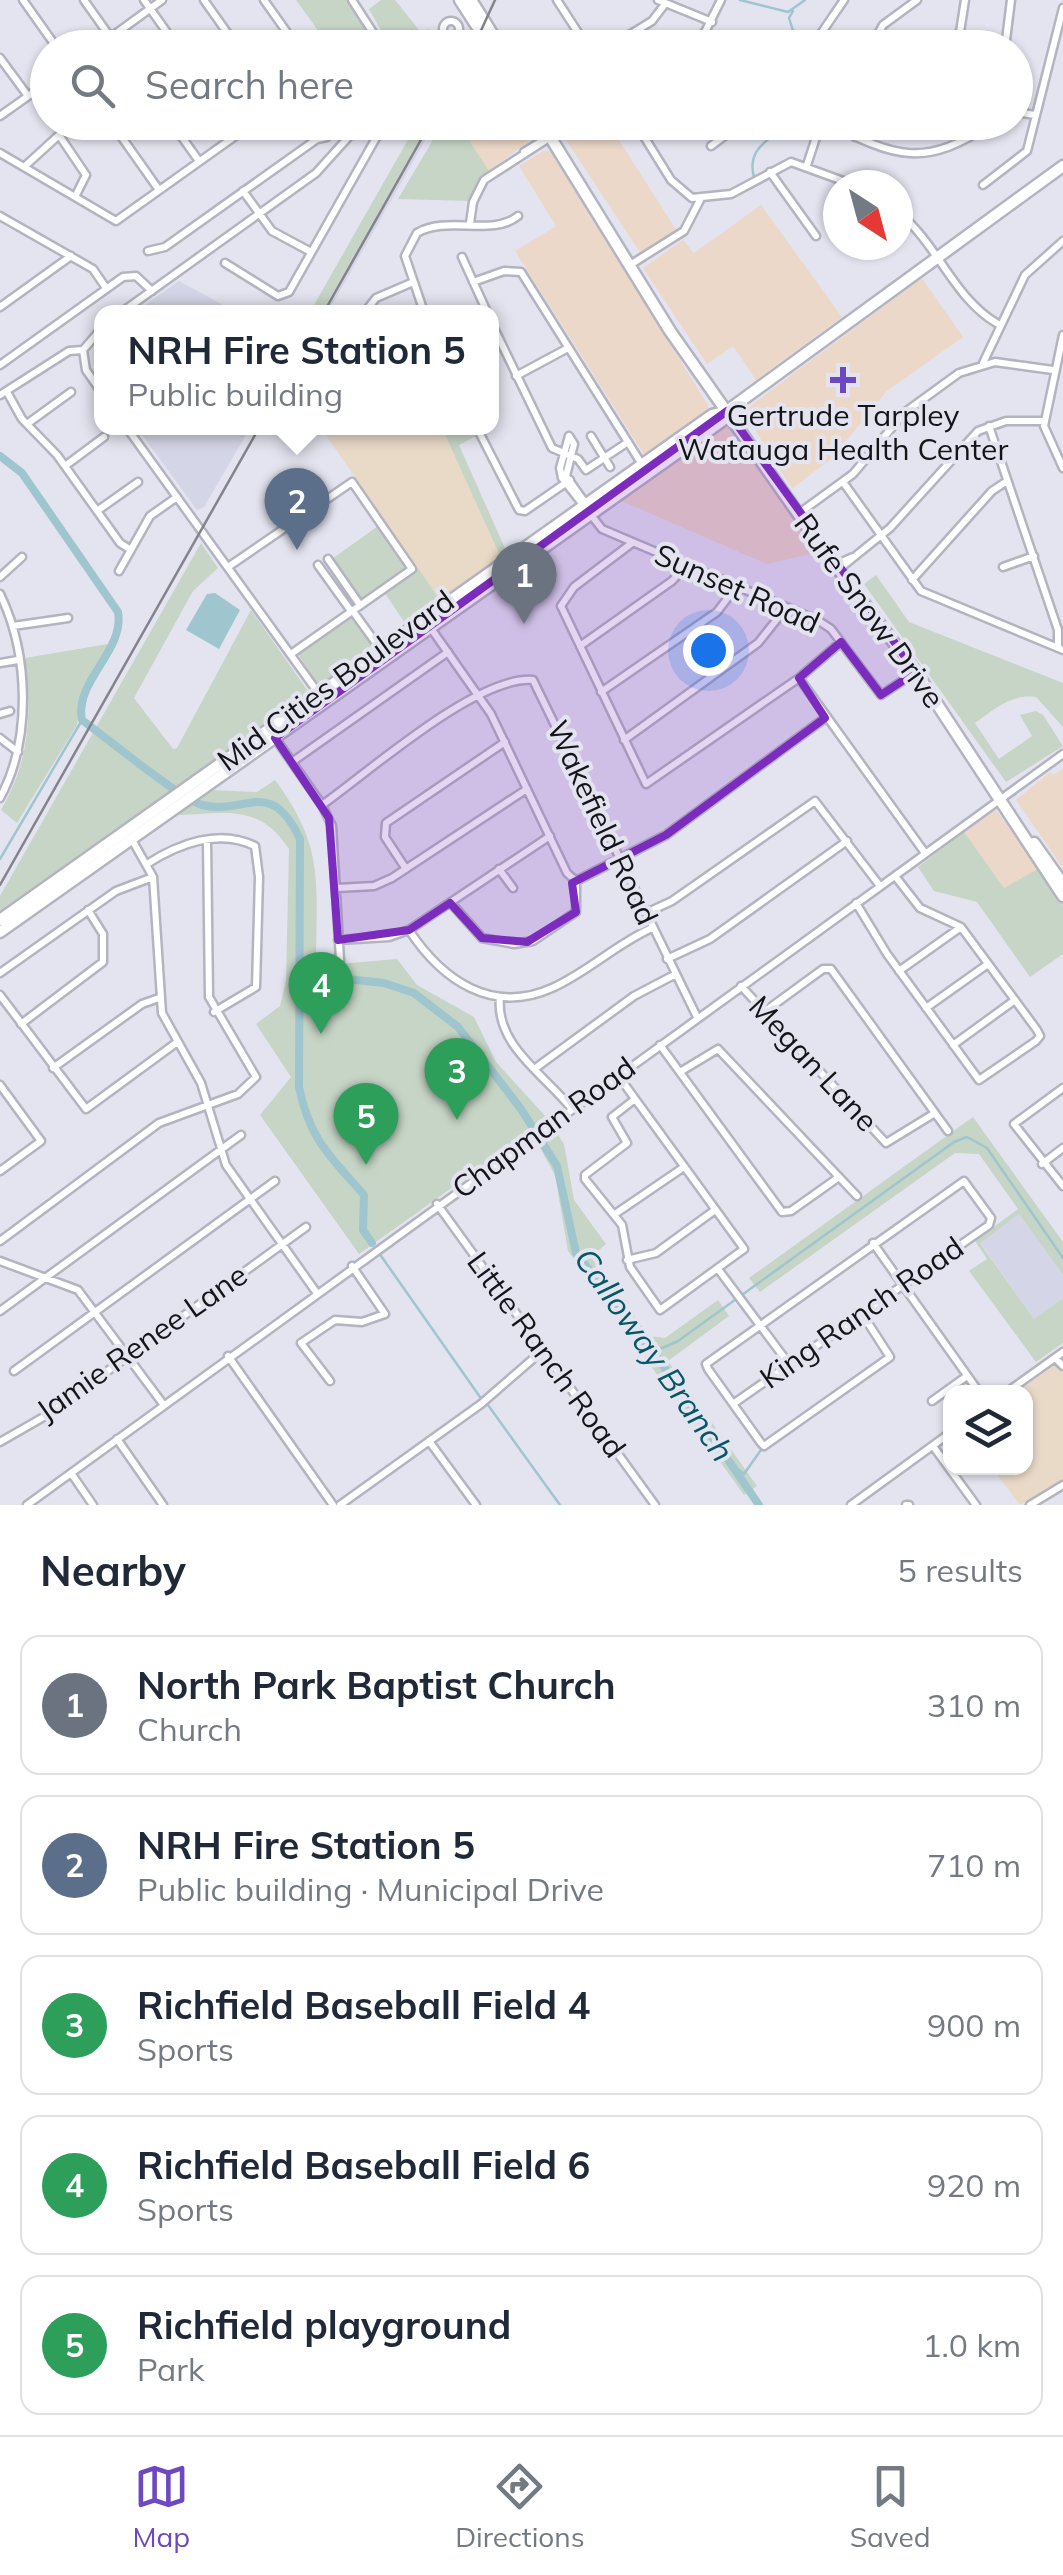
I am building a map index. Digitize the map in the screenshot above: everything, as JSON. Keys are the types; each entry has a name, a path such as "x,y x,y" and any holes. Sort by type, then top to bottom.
{"main road":[{"path":"460,0 479,30"},
{"path":"471,0 490,30"},
{"name":"Rufe Snow Drive","path":"552,140 727,411 916,672 1063,896"},
{"name":"Mid Cities Boulevard","path":"0,932 643,465 721,422 727,411 1063,166"},
{"name":"Rufe Snow Drive","path":"1000,799 1063,884"},
{"name":"Mid Cities Boulevard","path":"0,920 129,836"}],"street":[{"path":"22,0 44,30"},
{"path":"84,0 105,30"},
{"path":"144,0 165,30"},
{"path":"120,30 162,0"},
{"path":"204,0 225,30"},
{"path":"264,0 285,30"},
{"path":"352,0 371,30"},
{"path":"556,0 576,30"},
{"path":"705,30 721,0"},
{"path":"823,30 844,0"},
{"path":"879,30 917,0"},
{"path":"960,30 964,0"},
{"path":"1007,30 1012,0"},
{"path":"636,30 652,20 662,2 712,22"},
{"path":"1033,122 1063,8"},
{"path":"0,58 28,96 0,116"},
{"path":"24,167 54,140"},
{"path":"62,140 86,175 75,197"},
{"path":"124,140 159,190"},
{"path":"183,140 198,162"},
{"path":"0,153 116,220 229,140"},
{"path":"148,251 165,247 321,140"},
{"path":"132,305 261,215 327,163 347,140"},
{"path":"226,263 283,296 375,140"},
{"path":"470,223 473,202 484,180 548,140"},
{"path":"646,140 671,180 684,194 700,200 731,194 791,162 823,172"},
{"path":"711,146 719,140"},
{"path":"807,165 817,140"},
{"path":"862,140 895,153 925,155 966,140"},
{"path":"983,185 1024,154 1028,140"},
{"path":"770,172 816,236"},
{"path":"243,191 272,230 311,252"},
{"path":"630,265 684,231 700,200"},
{"path":"0,216 93,269 106,288"},
{"path":"421,305 405,256 417,233 428,226 503,224 518,216"},
{"path":"913,229 974,308 998,324"},
{"path":"983,363 998,324 1033,264 1063,241"},
{"path":"0,307 71,256"},
{"path":"462,257 484,305"},
{"path":"473,282 504,271 521,272 643,465"},
{"path":"0,365 123,277 136,276 152,291"},
{"path":"370,305 376,298 411,283"},
{"path":"1063,334 1044,422 1063,468"},
{"path":"94,337 83,350 69,351 4,394 65,466 120,543 131,550"},
{"path":"499,339 546,441 586,470 628,442"},
{"path":"516,376 568,348"},
{"path":"83,350 86,370 94,382"},
{"path":"798,514 843,482 913,406 954,376 983,363 1053,370"},
{"path":"27,424 72,392"},
{"path":"837,568 880,538 965,442 989,426 1015,420 1044,422"},
{"path":"989,426 1061,649"},
{"path":"132,435 322,698"},
{"path":"480,435 501,481 521,511 568,482"},
{"path":"591,436 610,467"},
{"path":"65,466 104,437"},
{"path":"569,454 565,471 568,482 585,508"},
{"path":"228,567 350,480 412,569 291,654"},
{"path":"97,511 138,482"},
{"path":"843,482 925,595 1061,649"},
{"path":"912,580 992,491 1007,482"},
{"path":"120,571 150,516 177,497"},
{"name":"Sunset Road","path":"585,508 602,529 819,621 841,642 880,695 916,672"},
{"path":"632,543 574,587 561,602 648,784 798,678 841,642"},
{"path":"1002,566 1034,556"},
{"path":"0,577 22,557"},
{"path":"328,559 360,605"},
{"path":"318,566 384,654"},
{"path":"580,646 672,581 686,566"},
{"path":"601,692 716,612 736,587"},
{"path":"0,594 13,626 22,715 18,752 0,798"},
{"path":"624,740 758,642 786,608"},
{"path":"13,626 68,618"},
{"path":"427,623 478,693 567,873 576,881 576,912 527,942 482,938 450,903"},
{"path":"292,762 448,652"},
{"path":"0,663 18,660"},
{"path":"798,678 925,853"},
{"name":"Wakefield Road","path":"478,693 516,680 533,680 697,1017"},
{"path":"322,805 478,693"},
{"path":"0,714 10,711"},
{"path":"576,881 666,835 825,718"},
{"path":"272,734 322,805 336,842 340,960"},
{"path":"0,738 18,752"},
{"path":"406,870 385,837 386,822 505,742"},
{"name":"Chapman Road","path":"27,1505 437,1204 1063,754"},
{"path":"336,888 374,886 406,870 527,788"},
{"path":"646,913 682,894 814,801 880,886"},
{"path":"129,836 153,877 159,998 176,1044 198,1076 219,1149 316,1292"},
{"path":"338,940 389,937 409,930 550,836"},
{"path":"0,1240 160,1123 210,1107 252,1084 255,1072 214,1012 207,986 208,841"},
{"path":"667,959 710,939 847,841"},
{"path":"148,864 180,843 245,842 255,846 259,858 256,987 214,1012"},
{"path":"499,869 513,888"},
{"path":"856,904 979,1080 1040,1036 961,927 920,908 895,876"},
{"path":"0,973 116,891 153,877"},
{"path":"21,1024 104,962 103,934 88,910"},
{"path":"900,971 961,927"},
{"path":"409,930 428,958 456,982 500,997 523,997 554,988 621,943 652,928"},
{"path":"926,1008 988,964"},
{"path":"764,1012 823,969 832,969 948,1131"},
{"path":"538,1067 634,996 674,975"},
{"name":"Megan Lane","path":"742,986 886,1143 935,1113"},
{"path":"0,995 86,1109 176,1044"},
{"path":"500,997 500,1019 506,1036 571,1108"},
{"path":"53,1068 129,1012 159,998"},
{"path":"953,1045 1015,1000"},
{"path":"660,1044 782,1212 791,1211 839,1176"},
{"path":"680,1072 718,1049 858,1196"},
{"path":"618,1074 744,1250 660,1310 627,1260 626,1234 615,1214 585,1174 628,1143 612,1117 635,1099"},
{"path":"0,1084 41,1141 0,1171"},
{"path":"1063,1088 1014,1124 1063,1186"},
{"path":"0,1104 10,1098"},
{"path":"0,1311 241,1134"},
{"path":"1042,1164 1063,1148"},
{"path":"615,1214 684,1166"},
{"path":"14,1371 274,1181"},
{"name":"King Ranch Road","path":"733,1404 901,1282 992,1222 964,1181 873,1243"},
{"name":"Little Ranch Road","path":"437,1204 655,1505"},
{"path":"627,1260 656,1253 715,1210"},
{"name":"Jamie Renee Lane","path":"0,1442 47,1415 306,1227"},
{"path":"861,1312 890,1358 764,1446 706,1364 873,1243 973,1385"},
{"path":"0,1261 78,1290 163,1404"},
{"path":"330,1382 301,1343 335,1320 362,1322 385,1314 352,1266"},
{"path":"718,1269 789,1364"},
{"path":"228,1356 336,1505 481,1404 542,1350"},
{"path":"1017,1385 1063,1352"},
{"path":"1055,1358 1063,1366"},
{"path":"932,1401 967,1376"},
{"path":"116,1439 163,1505"},
{"path":"851,1505 943,1439"},
{"path":"429,1441 476,1505"},
{"path":"934,1446 976,1505"},
{"path":"71,1473 93,1505"},
{"path":"1036,1503 1063,1484"}],"highlighted area":[{"path":"727,411 916,672 881,695 841,642 799,678 825,718 666,835 572,883 576,912 527,942 482,938 450,903 409,930 338,940 329,818 275,738"}],"shaded area":[{"path":"419,140 425,140 332,305 326,305"},
{"path":"469,140 530,140 489,171"},
{"path":"566,140 619,140 677,231 641,254"},
{"path":"543,151 550,151 708,405 708,410 645,456 515,251 556,226 519,166"},
{"path":"761,205 842,317 756,380 733,346 707,364 643,268 683,240 694,253"},
{"path":"922,278 963,337 887,391 832,458 792,489 743,411"},
{"path":"179,281 223,305 145,305"},
{"path":"727,424 818,548 811,554 767,564 619,500"},
{"path":"142,435 246,435 204,507 197,510"},
{"path":"326,435 445,435 501,558 441,602"},
{"path":"215,593 240,610 219,649 186,630 207,594"},
{"path":"1063,768 1063,868 1016,800 1050,772 1053,775"},
{"path":"996,810 1039,868 1004,888 964,832"},
{"path":"1019,1214 1063,1275 1063,1298 1034,1319 980,1242"},
{"path":"1055,1365 1063,1373 1063,1479 1020,1505 997,1475 1033,1475 1033,1385 1027,1385"}],"green space":[{"path":"296,0 346,0 365,30 318,30"},
{"path":"381,0 395,0 419,30 381,30 369,9"},
{"path":"408,140 419,140 326,305 314,305"},
{"path":"433,140 469,140 489,171 470,201 398,199"},
{"path":"445,435 478,435 459,445 507,553 501,558"},
{"path":"378,526 407,568 361,600 332,559"},
{"path":"201,543 218,568 193,591 134,698 173,749 177,748 251,610 310,694 0,916 0,896"},
{"path":"418,568 441,602 407,626 384,592"},
{"path":"876,575 909,622 1063,683 1063,727 1036,697 1011,700 975,723 999,759 1032,736 1020,715 1036,711 1043,715 1063,746 1006,782 864,584"},
{"path":"352,616 375,648 320,688 298,654"},
{"path":"108,644 82,691 77,725 17,823 1,810 18,773 27,736 25,658"},
{"path":"275,780 303,826 315,868 316,966 397,959 417,985 474,1017 496,1062 548,1119 359,1254 260,1115 291,1077 256,1024 280,1006 286,980 289,849 277,834 253,817 226,813 176,815 210,790 257,792"},
{"path":"964,832 1004,888 1039,868 1063,905 1063,954 1030,977 977,902 934,891 918,867"},
{"path":"973,1117 1063,1242 1063,1275 1019,1214 980,1243 1034,1319 1063,1298 1063,1343 1036,1362 969,1271 987,1259 975,1241 1018,1209 979,1154 955,1153 760,1292 749,1278"},
{"path":"548,1131 553,1137 557,1133 564,1144 574,1200 606,1244 591,1257 649,1336 665,1338 718,1300 729,1316 668,1361 757,1486 744,1495 568,1251 555,1175 535,1139"}],"waterway":[{"path":"740,0 788,12 805,0"},
{"path":"793,11 789,18 793,30"},
{"path":"754,177 753,159 767,140"},
{"name":"Calloway Branch","path":"0,456 22,473 118,612 114,640 85,692 82,720 192,801 217,807 267,803 278,808 300,839 299,1087 315,1134 364,1195 363,1230 372,1243"},
{"path":"0,859 82,720"},
{"name":"Calloway Branch","path":"301,967 309,975 384,983 414,993 458,1027 521,1109 557,1166 576,1253 660,1361 759,1505"},
{"path":"653,1352 678,1341 954,1142 967,1137 987,1148 1063,1258"},
{"path":"379,1253 480,1397"},
{"path":"488,1405 560,1505"},
{"path":"731,1464 744,1474 763,1447"}],"railway":[{"path":"481,30 495,0"},
{"path":"328,305 421,140"},
{"path":"0,885 255,435"}],"place":[{"name":"Gertrude Tarpley Watauga Health Center","path":"843,380"},
{"name":"NRH Fire Station 5","path":"297,550"},
{"name":"North Park Baptist Church","path":"524,624"},
{"name":"Richfield Baseball Field 6","path":"321,1034"},
{"name":"Richfield Baseball Field 4","path":"457,1120"},
{"name":"Richfield playground","path":"366,1165"}]}
